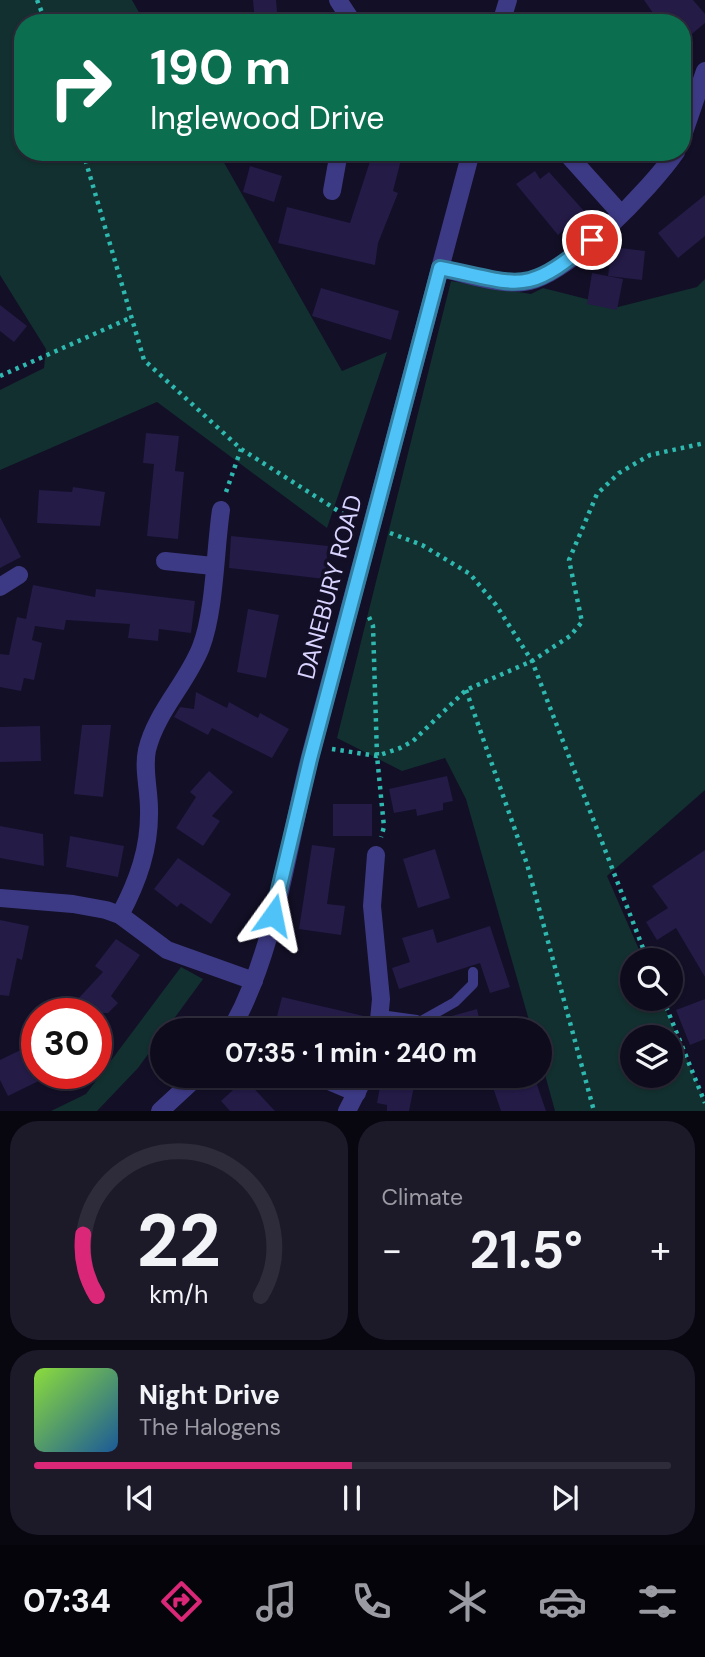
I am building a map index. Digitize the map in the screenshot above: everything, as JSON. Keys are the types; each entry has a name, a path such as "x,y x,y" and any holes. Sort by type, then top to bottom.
{"street":[{"path":"691,112 705,71"},
{"path":"332,191 335,161"},
{"name":"DANEBURY ROAD","path":"236,1018 254,981 268,939 310,759 469,161"},
{"path":"573,161 621,214"},
{"path":"440,268 501,282 528,282 553,272 621,214 668,161"},
{"path":"120,915 141,871 148,839 146,754 156,727 189,672 206,632 220,510"},
{"path":"165,561 213,566"},
{"path":"0,587 19,575"},
{"path":"376,855 372,906 379,1018"},
{"path":"0,898 92,906 120,915 167,950 254,981"},
{"path":"160,1111 185,1088"},
{"path":"347,1111 359,1088"}],"lane":[{"path":"427,1018 455,1002 473,984 472,972"}],"path":[{"path":"86,161 144,360 241,449 351,519"},
{"path":"0,376 130,318"},
{"path":"325,748 377,756 413,741 466,690 533,661 570,636 582,622 569,559 597,494 619,473 650,455 705,443"},
{"path":"220,510 241,449"},
{"path":"386,531 422,545 470,574 496,605 533,661 643,948"},
{"path":"365,607 373,626 377,756 384,827 376,855"},
{"path":"466,690 527,864 594,1111"},
{"path":"668,1011 705,1103"},
{"path":"698,1088 705,1084"}],"green space":[{"path":"0,0 132,0 140,14 14,14 14,161 223,161 342,371 387,352 327,528 157,402 0,470 0,390 44,368 46,349 0,275"},
{"path":"705,279 705,790 607,876 638,948 620,948 620,1011 666,1011 672,1025 620,1025 620,1088 683,1088 683,1050 705,1101 705,1111 555,1111 549,1088 552,1088 552,1018 528,1018 466,799 445,758 402,771 337,738 451,281 531,294 543,288 618,307 697,287"},
{"path":"181,967 203,979 175,1018 150,1018 150,1052 97,1111 51,1111 86,1094 90,1089 112,1089 112,1059"}],"building":[{"path":"253,0 276,0 277,14 254,14"},
{"path":"644,0 693,0 705,14 705,23 691,35 691,14 654,14"},
{"path":"370,161 401,161 393,191 398,193 378,243 375,265 278,243 287,207 350,223"},
{"path":"250,166 282,176 274,202 243,192"},
{"path":"535,171 540,179 549,172 584,211 558,235 516,184"},
{"path":"705,195 705,236 678,258 658,233"},
{"path":"612,247 645,251 642,280 608,276"},
{"path":"592,273 623,279 617,310 587,304"},
{"path":"321,288 399,311 391,340 312,316"},
{"path":"0,305 27,326 14,342 0,331"},
{"path":"146,433 179,436 175,471 184,472 178,539 147,536 154,464 143,463"},
{"path":"73,487 105,492 100,526 37,523 39,490 72,492"},
{"path":"0,517 21,557 0,568"},
{"path":"231,536 328,546 325,579 229,568"},
{"path":"33,585 95,597 96,589 195,601 191,633 159,629 158,641 128,638 130,624 66,620 64,630 35,626 32,640 42,643 34,680 24,678 21,691 0,687 0,654 9,655 17,617 26,619"},
{"path":"248,609 279,615 266,678 237,672"},
{"path":"196,692 227,708 229,702 258,718 260,713 289,729 272,758 212,728 208,735 174,717 180,707 194,709"},
{"path":"82,725 111,725 103,797 74,794"},
{"path":"40,726 41,761 0,762 0,727"},
{"path":"209,771 233,792 212,816 220,821 203,846 176,828 196,797 190,792"},
{"path":"447,776 453,801 443,803 443,810 417,816 416,809 394,813 389,789"},
{"path":"333,804 372,804 372,836 333,836"},
{"path":"0,826 43,834 44,866 0,858"},
{"path":"70,836 124,846 118,877 66,867"},
{"path":"312,845 335,848 327,904 345,906 341,935 299,929"},
{"path":"435,849 450,898 418,908 403,859"},
{"path":"705,850 705,977 676,928 657,940 646,922 668,908 652,886"},
{"path":"178,858 231,894 211,924 181,903 177,907 154,889"},
{"path":"0,920 29,926 22,960 17,958 9,996 0,995"},
{"path":"490,926 510,987 490,993 480,963 399,989 392,968 410,962 402,938 433,929 437,943"},
{"path":"116,939 140,955 111,996 118,1003 112,1009 112,998 79,998 103,972 95,966"},
{"path":"282,997 368,1017 368,1018 277,1018"},
{"path":"705,999 705,1039 690,1045 676,1011 683,1011 683,1007"},
{"path":"477,1009 479,1018 445,1018"},
{"path":"21,1050 22,1089 8,1096 0,1080 0,1060"},
{"path":"235,1088 253,1088 275,1111 230,1111 221,1101"},
{"path":"380,1088 414,1088 409,1111 387,1111 387,1105 377,1103"},
{"path":"493,1088 538,1088 546,1111 501,1111"}],"route":[{"path":"273,915 310,759 415,371 440,268 501,282 528,282 553,272 592,240"}]}
